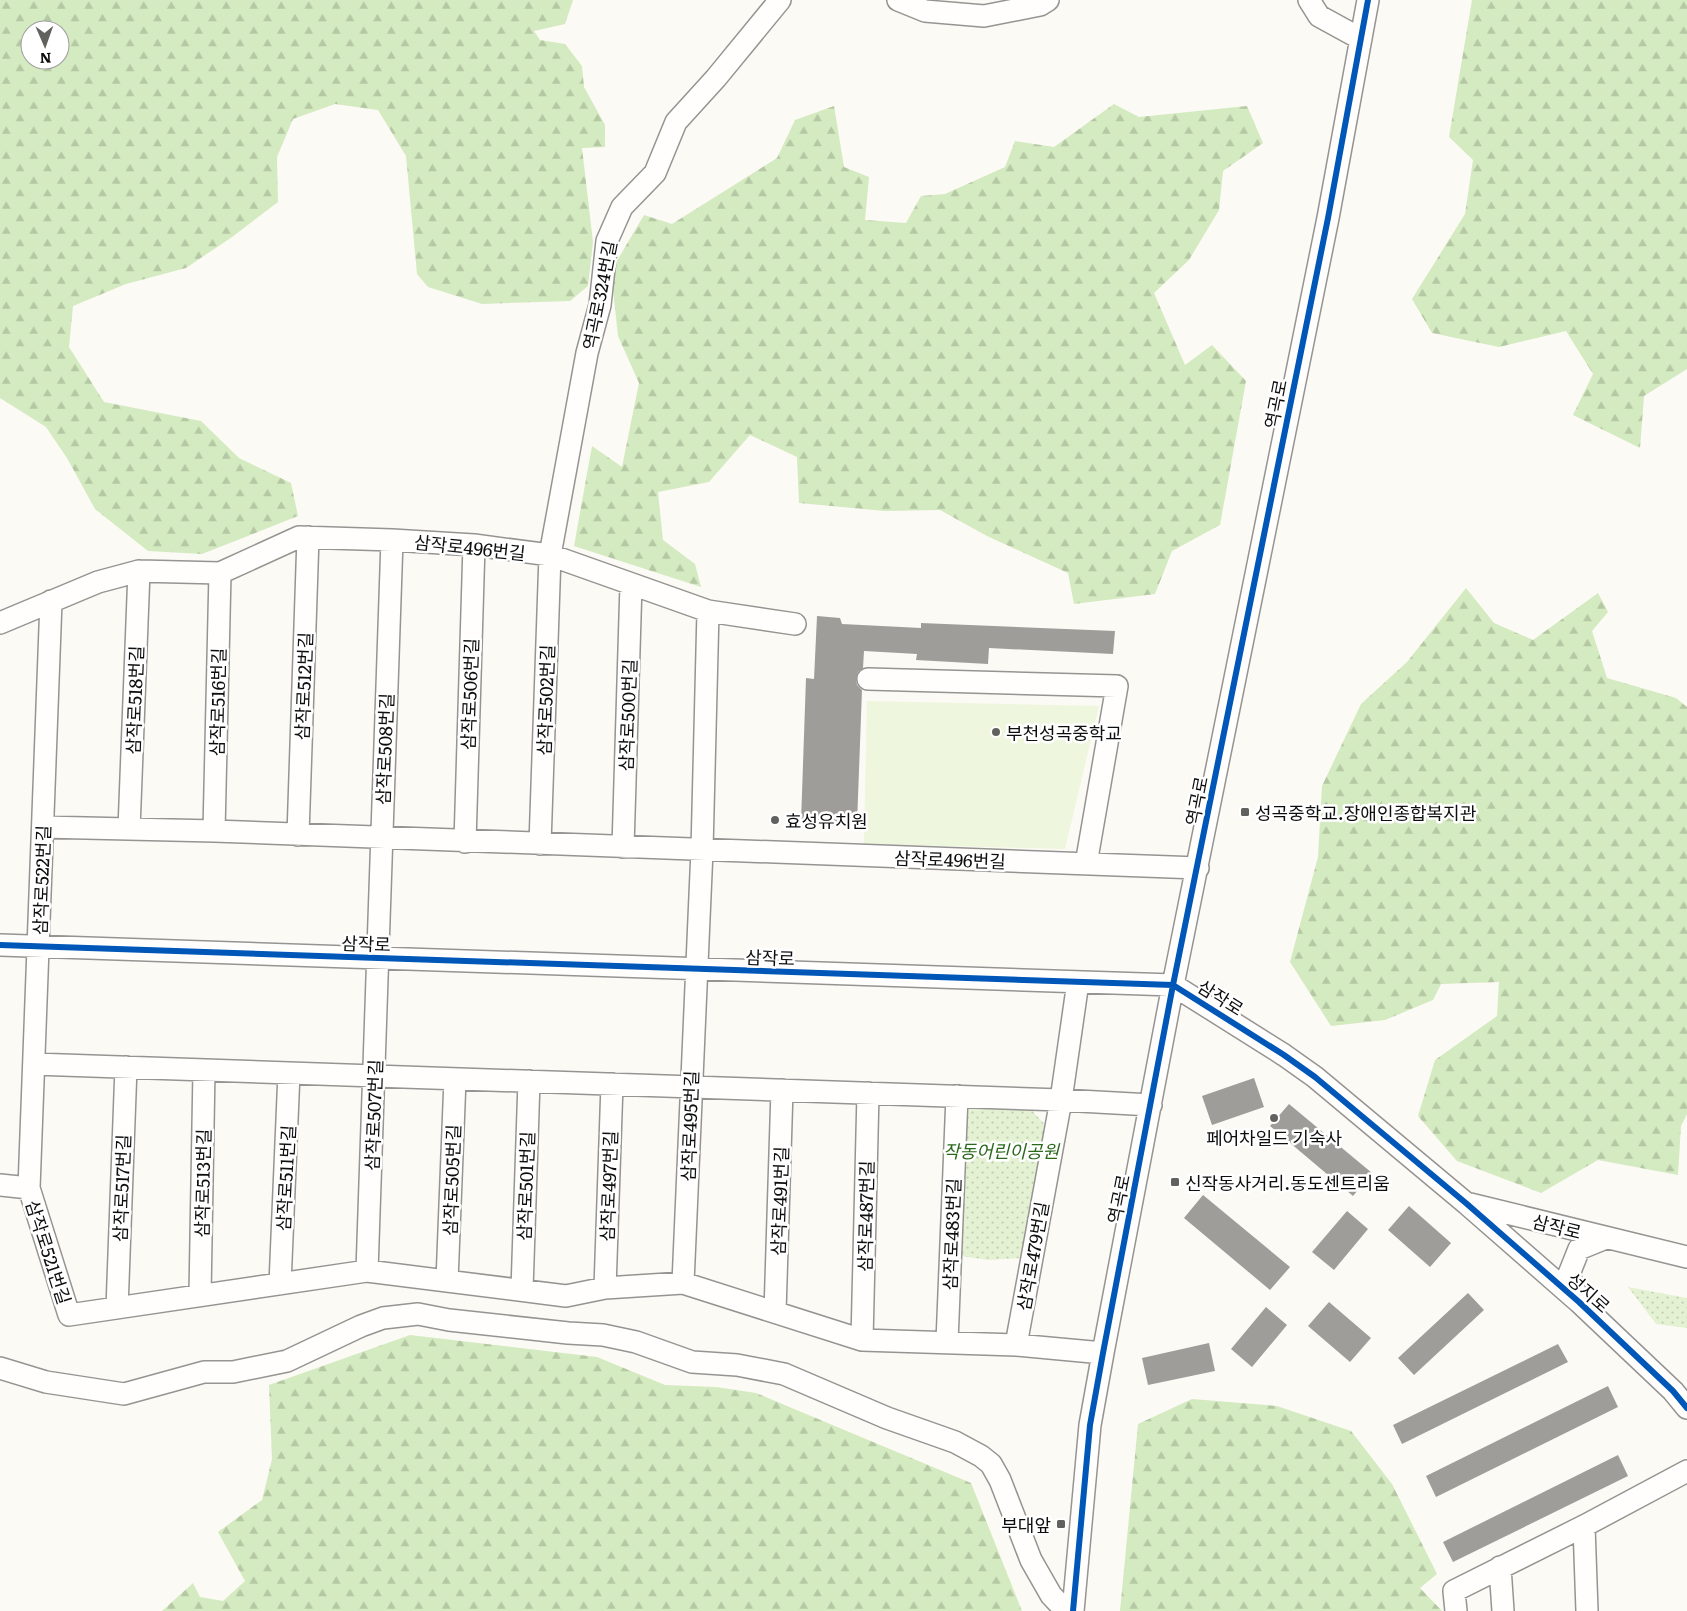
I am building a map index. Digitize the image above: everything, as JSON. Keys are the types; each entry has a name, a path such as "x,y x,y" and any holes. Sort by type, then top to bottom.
{"street":[{"name":"역곡로324번길","path":"550,555 588,353 600,305 607,241 622,207 655,173 676,122 716,78 780,0"},
{"path":"898,0 924,11 984,16 1040,5 1048,0"},
{"path":"1309,0 1319,16 1360,39"},
{"name":"역곡로","path":"1073,1611 1090,1425 1103,1353 1173,985 1326,228 1368,0"},
{"name":"삼작로496번길","path":"0,623 98,582 139,572 220,573 299,537 308,537 474,545 550,555 708,610 795,624"},
{"name":"삼작로512번길","path":"298,835 308,537"},
{"name":"삼작로508번길","path":"379,958 381,839 392,540"},
{"name":"삼작로506번길","path":"465,842 474,545"},
{"name":"삼작로502번길","path":"540,844 550,555"},
{"name":"삼작로518번길","path":"129,829 139,572"},
{"name":"삼작로516번길","path":"214,832 220,573"},
{"name":"삼작로500번길","path":"623,848 631,584"},
{"name":"삼작로522번길","path":"29,1188 51,601"},
{"path":"696,969 702,850 708,610"},
{"path":"868,680 1117,686 1086,864"},
{"name":"삼작로496번길","path":"43,827 1198,868"},
{"name":"삼작로","path":"0,945 1173,985 1284,1055 1315,1077 1467,1204 1687,1257"},
{"name":"삼작로507번길","path":"366,1271 379,958"},
{"name":"삼작로495번길","path":"683,1283 696,969"},
{"name":"삼작로479번길","path":"1016,1345 1061,1100 1078,982"},
{"path":"34,1064 957,1096 1151,1105"},
{"name":"삼작로517번길","path":"117,1308 126,1067"},
{"name":"삼작로513번길","path":"200,1295 204,1070"},
{"name":"삼작로511번길","path":"280,1284 290,1073"},
{"name":"삼작로505번길","path":"447,1281 455,1079"},
{"name":"삼작로501번길","path":"522,1290 529,1081"},
{"name":"삼작로497번길","path":"605,1288 612,1084"},
{"name":"삼작로491번길","path":"775,1312 782,1090"},
{"name":"삼작로487번길","path":"862,1340 868,1093"},
{"name":"삼작로483번길","path":"947,1342 957,1096"},
{"path":"0,1185 29,1188"},
{"name":"삼작로521번길","path":"29,1188 69,1315 117,1308"},
{"name":"성지로","path":"1467,1204 1579,1302 1673,1391 1687,1408"},
{"path":"1579,1302 1569,1274 1579,1249 1606,1238"},
{"path":"117,1308 366,1271 566,1296 605,1288 683,1283 862,1340 1016,1345 1103,1353"},
{"path":"0,1368 46,1382 124,1394 204,1372 233,1372 287,1361 361,1326 383,1318 418,1314 449,1320 603,1335 636,1342 692,1362 737,1365 784,1374 887,1418 970,1449 991,1464 1000,1480 1032,1560 1051,1594 1066,1611"},
{"path":"1456,1611 1454,1591 1584,1526 1687,1470"},
{"path":"1584,1526 1587,1611"},
{"path":"1500,1567 1504,1611"}],"green space":[{"path":"0,0 573,0 565,24 534,31 540,40 565,44 582,66 584,87 605,125 605,147 582,148 593,242 588,286 570,301 482,304 428,287 417,274 406,156 378,110 335,104 293,119 277,157 278,202 232,237 186,268 126,284 73,306 69,347 104,402 201,421 239,458 291,483 298,516 202,554 148,551 95,509 67,458 46,427 0,398"},
{"path":"1472,0 1687,0 1687,369 1644,396 1640,448 1573,415 1593,374 1566,331 1499,347 1432,333 1412,299 1465,214 1473,160 1449,137"},
{"path":"1114,104 1139,117 1247,106 1263,143 1223,171 1219,210 1189,260 1154,293 1185,365 1212,345 1246,381 1220,525 1172,551 1155,594 1074,604 1068,573 987,536 940,510 885,511 799,503 797,457 750,435 709,482 658,492 663,540 695,564 701,587 574,546 592,446 622,467 639,383 618,336 611,271 644,215 672,224 777,158 795,120 834,106 844,167 869,177 865,220 906,223 921,196 945,194 1005,167 1015,141 1054,147"},
{"path":"1466,588 1494,623 1533,640 1598,593 1608,612 1592,631 1607,678 1676,698 1687,707 1687,1114 1681,1126 1678,1175 1598,1160 1541,1193 1457,1161 1418,1116 1435,1060 1497,1016 1499,982 1441,984 1433,1000 1385,1020 1331,1026 1290,962 1318,857 1322,786 1361,704 1407,662"},
{"path":"867,701 1099,706 1065,849 864,844"},
{"name":"작동어린이공원","path":"973,1102 1026,1104 1050,1130 1023,1258 988,1260 954,1255 958,1130"},
{"path":"1628,1287 1687,1298 1687,1328 1656,1324"},
{"path":"410,1335 597,1357 665,1385 716,1387 756,1393 971,1483 1022,1611 162,1611 193,1583 200,1597 223,1601 245,1581 218,1532 262,1500 272,1459 269,1385"},
{"path":"1192,1399 1277,1406 1351,1431 1392,1484 1437,1574 1420,1588 1442,1611 1120,1611 1138,1424"}],"building":[{"path":"817,616 840,618 842,624 921,628 921,623 1115,631 1113,654 989,648 988,664 916,660 917,654 864,651 863,668 858,672 856,679 857,685 862,690 857,824 801,822 806,678 814,679"},
{"path":"1254,1078 1264,1107 1212,1125 1202,1096"},
{"path":"1289,1104 1372,1173 1353,1196 1270,1126"},
{"path":"1203,1195 1290,1267 1270,1290 1184,1218"},
{"path":"1409,1206 1451,1243 1430,1267 1388,1230"},
{"path":"1347,1211 1368,1229 1334,1270 1312,1252"},
{"path":"1468,1293 1484,1310 1414,1375 1398,1358"},
{"path":"1329,1302 1371,1338 1350,1362 1308,1326"},
{"path":"1266,1307 1287,1325 1252,1367 1231,1349"},
{"path":"1209,1343 1215,1371 1148,1385 1142,1358"},
{"path":"1558,1344 1568,1362 1402,1444 1393,1425"},
{"path":"1608,1386 1618,1407 1436,1497 1426,1476"},
{"path":"1618,1455 1628,1476 1453,1562 1443,1542"}],"cycle path":[{"path":"1073,1611 1090,1425 1103,1353 1173,985 1328,218 1368,0"},
{"path":"0,945 1173,985 1284,1055 1315,1077 1467,1204 1579,1302 1673,1391 1687,1408"}],"place":[{"name":"부천성곡중학교","path":"996,732"},
{"name":"성곡중학교.장애인종합복지관","path":"1245,812"},
{"name":"효성유치원","path":"775,820"},
{"name":"페어차일드 기숙사","path":"1274,1118"},
{"name":"신작동사거리.동도센트리움","path":"1175,1182"},
{"name":"부대앞","path":"1061,1524"}]}
